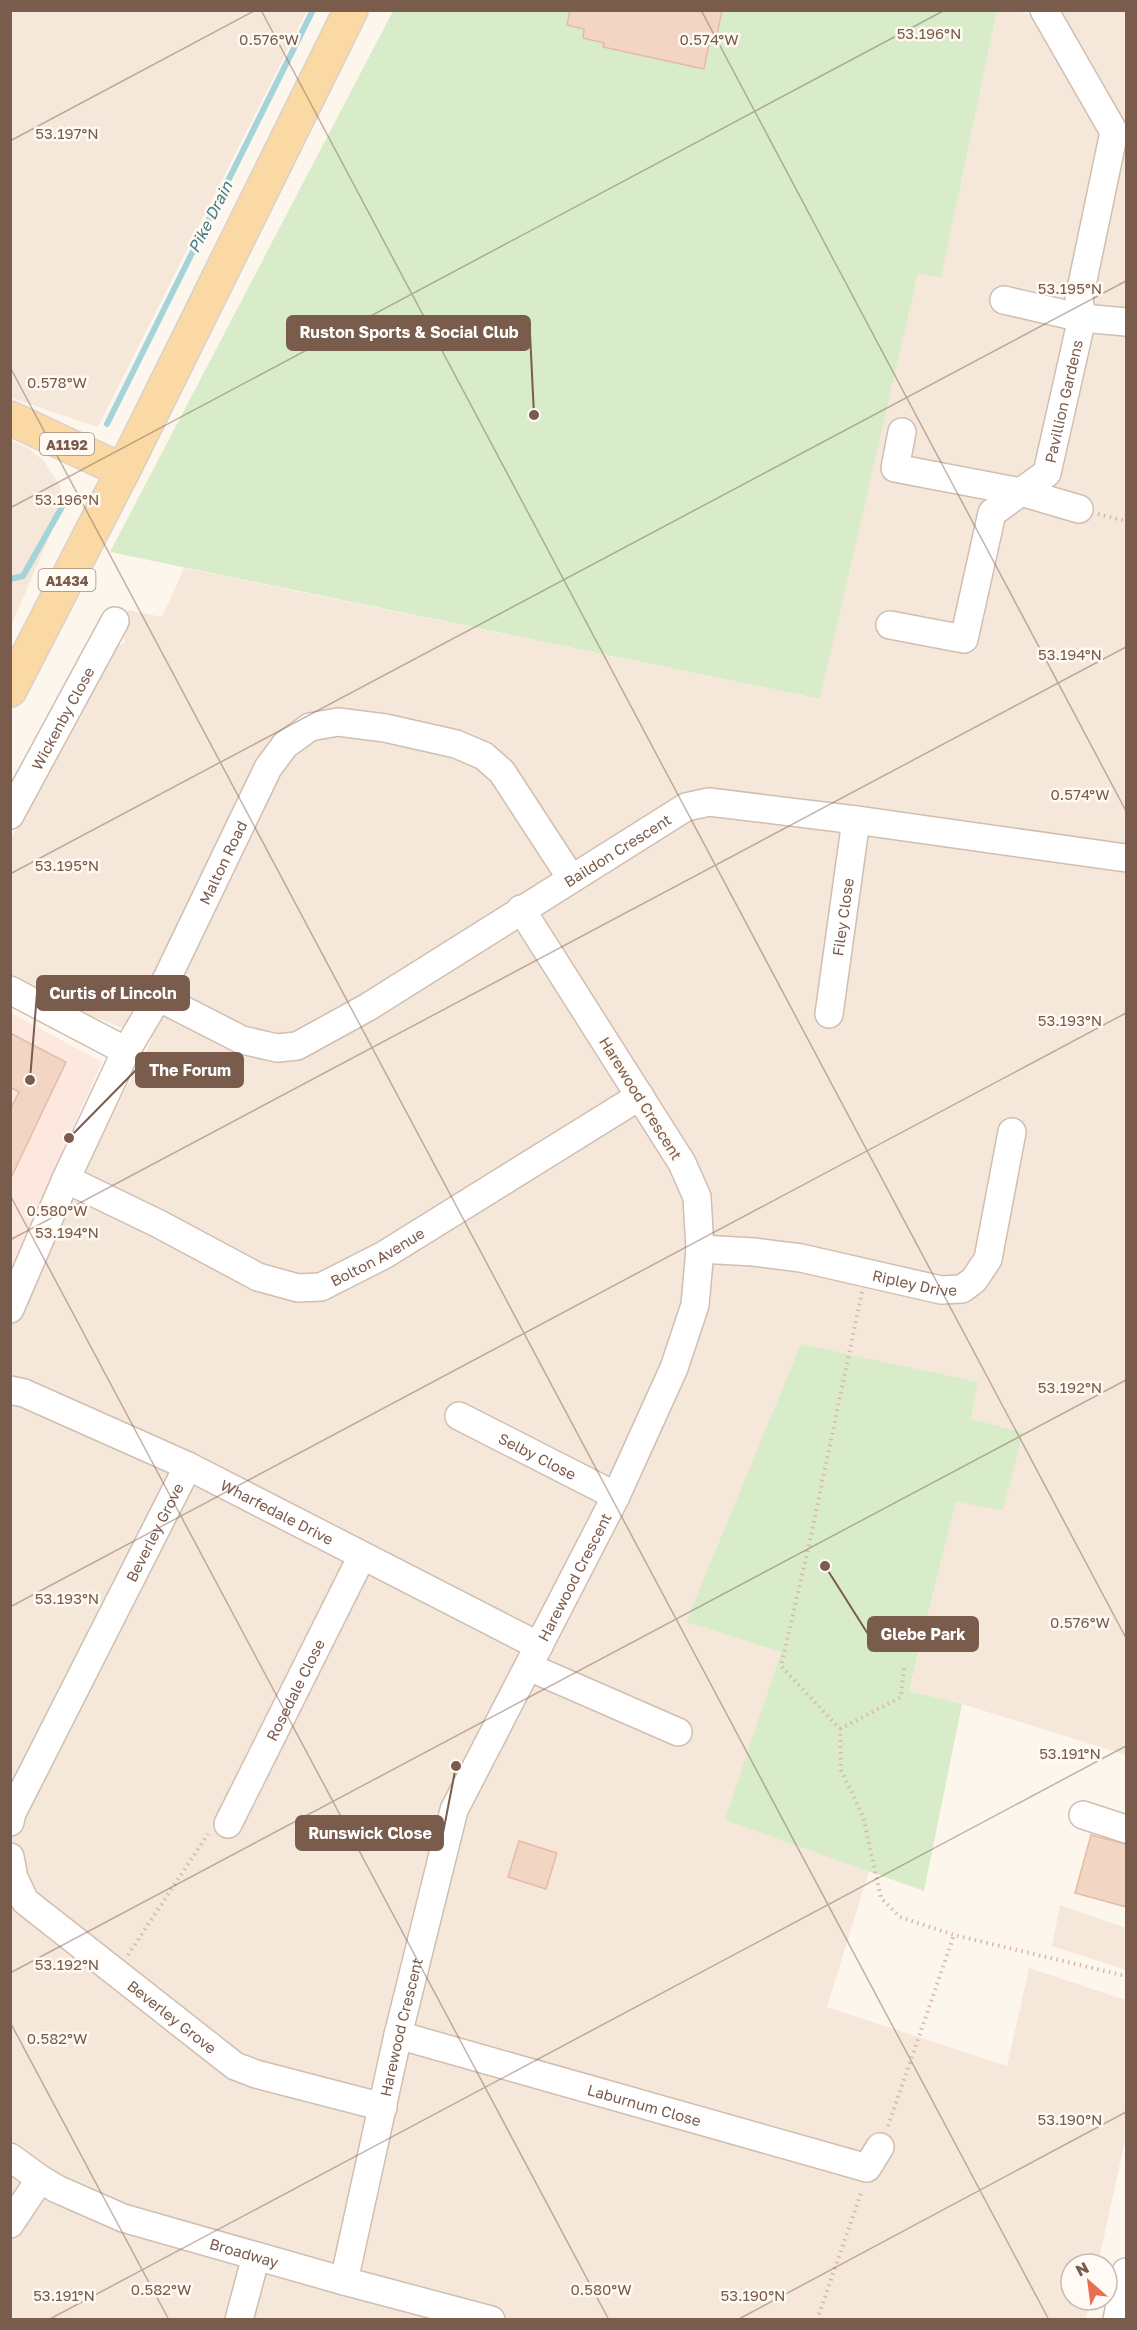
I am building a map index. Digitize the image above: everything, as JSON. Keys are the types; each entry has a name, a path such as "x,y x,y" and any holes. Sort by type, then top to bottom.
{"main road":[{"name":"A1434","path":"10,690 123,471 351,10"},
{"name":"A1192","path":"10,418 123,471"}],"street":[{"name":"Pavillion Gardens","path":"890,625 964,639 992,513 1047,474 1082,318 1079,299 1116,173 1120,133 1044,10"},
{"path":"1004,300 1082,318 1126,322"},
{"path":"902,432 895,468 1021,492 1078,509"},
{"name":"Wickenby Close","path":"10,815 115,621"},
{"name":"Malton Road","path":"10,1309 66,1179 126,1051 158,997 267,768 285,744 310,727 338,722 385,728 456,744 484,756 502,772 571,878"},
{"name":"Baildon Crescent","path":"158,997 242,1040 277,1048 297,1046 368,1007 686,807 709,802 1126,858"},
{"name":"Filey Close","path":"830,1014 856,820"},
{"name":"Harewood Crescent","path":"344,2281 398,2035 454,1810 616,1496 674,1368 695,1305 700,1249 697,1197 682,1163 521,909"},
{"path":"10,990 126,1051"},
{"name":"Bolton Avenue","path":"66,1179 159,1224 258,1277 298,1288 321,1287 384,1256 640,1096"},
{"name":"Ripley Drive","path":"700,1249 754,1252 801,1258 940,1290 962,1289 974,1280 988,1259 1012,1132"},
{"name":"Wharfedale Drive","path":"10,1389 24,1393 188,1466 362,1556 534,1657 678,1732"},
{"name":"Selby Close","path":"459,1416 616,1496"},
{"name":"Beverley Grove","path":"10,1822 188,1466"},
{"name":"Rosedale Close","path":"228,1824 362,1556"},
{"path":"1083,1815 1126,1829"},
{"name":"Beverley Grove","path":"10,1857 14,1878 25,1901 235,2067 383,2107"},
{"name":"Laburnum Close","path":"398,2035 870,2168"},
{"name":"Broadway","path":"10,2157 40,2179 123,2218 344,2281 491,2319"},
{"path":"10,2224 40,2179"},
{"path":"239,2319 256,2256"},
{"path":"1117,2319 1126,2272"}],"path":[{"path":"866,1274 781,1666 840,1729 841,1770 863,1816 881,1899 900,1917 954,1935 1126,1976"},
{"path":"840,1729 901,1697 904,1668"},
{"path":"116,1973 213,1826 228,1824"},
{"path":"818,2319 954,1935"}],"shaded area":[{"path":"11,10 307,11 98,427 11,398"},
{"path":"1036,10 1126,11 1126,1755 962,1704 909,1692 956,1502 1023,1432 971,1419 978,1382 686,1622 781,1652 726,1820 869,1871 827,2007 1007,2066 1029,1968 1126,2000 1126,2136 1101,2252 1059,2252 1059,2312 1087,2312 1086,2319 11,2319 10,1330 25,1291 97,1144 152,1039 89,1015 11,975 11,839 104,654 125,642 120,623 128,610 162,617 184,568 819,699 918,272 941,277 997,11 1030,14"},
{"path":"11,440 29,449 44,461 60,486 63,505 11,626"},
{"path":"11,1013 102,1062 11,1268"},
{"path":"1060,1905 1126,1928 1126,1970 1052,1946"}],"green space":[{"path":"393,11 997,11 941,278 918,273 820,699 110,552"},
{"path":"801,1344 978,1382 971,1419 1023,1432 1003,1510 956,1502 909,1691 962,1704 924,1891 725,1820 781,1652 686,1622"}],"building":[{"path":"570,10 722,10 716,40 710,39 704,69 603,47 604,43 583,38 584,29 567,25"},
{"path":"10,1033 66,1062 10,1180 10,1110 19,1092 10,1087"},
{"path":"1091,1835 1126,1844 1126,1907 1075,1893"},
{"path":"519,1841 557,1853 546,1889 508,1877"}],"waterway":[{"name":"Pike Drain","path":"107,424 313,10"},
{"name":"Pike Drain","path":"10,579 23,576 67,498"}],"place":[{"name":"Ruston Sports & Social Club","path":"534,415"},
{"name":"Curtis of Lincoln","path":"30,1080"},
{"name":"The Forum","path":"69,1138"},
{"name":"Glebe Park","path":"825,1566"},
{"name":"Runswick Close","path":"456,1766"}]}
